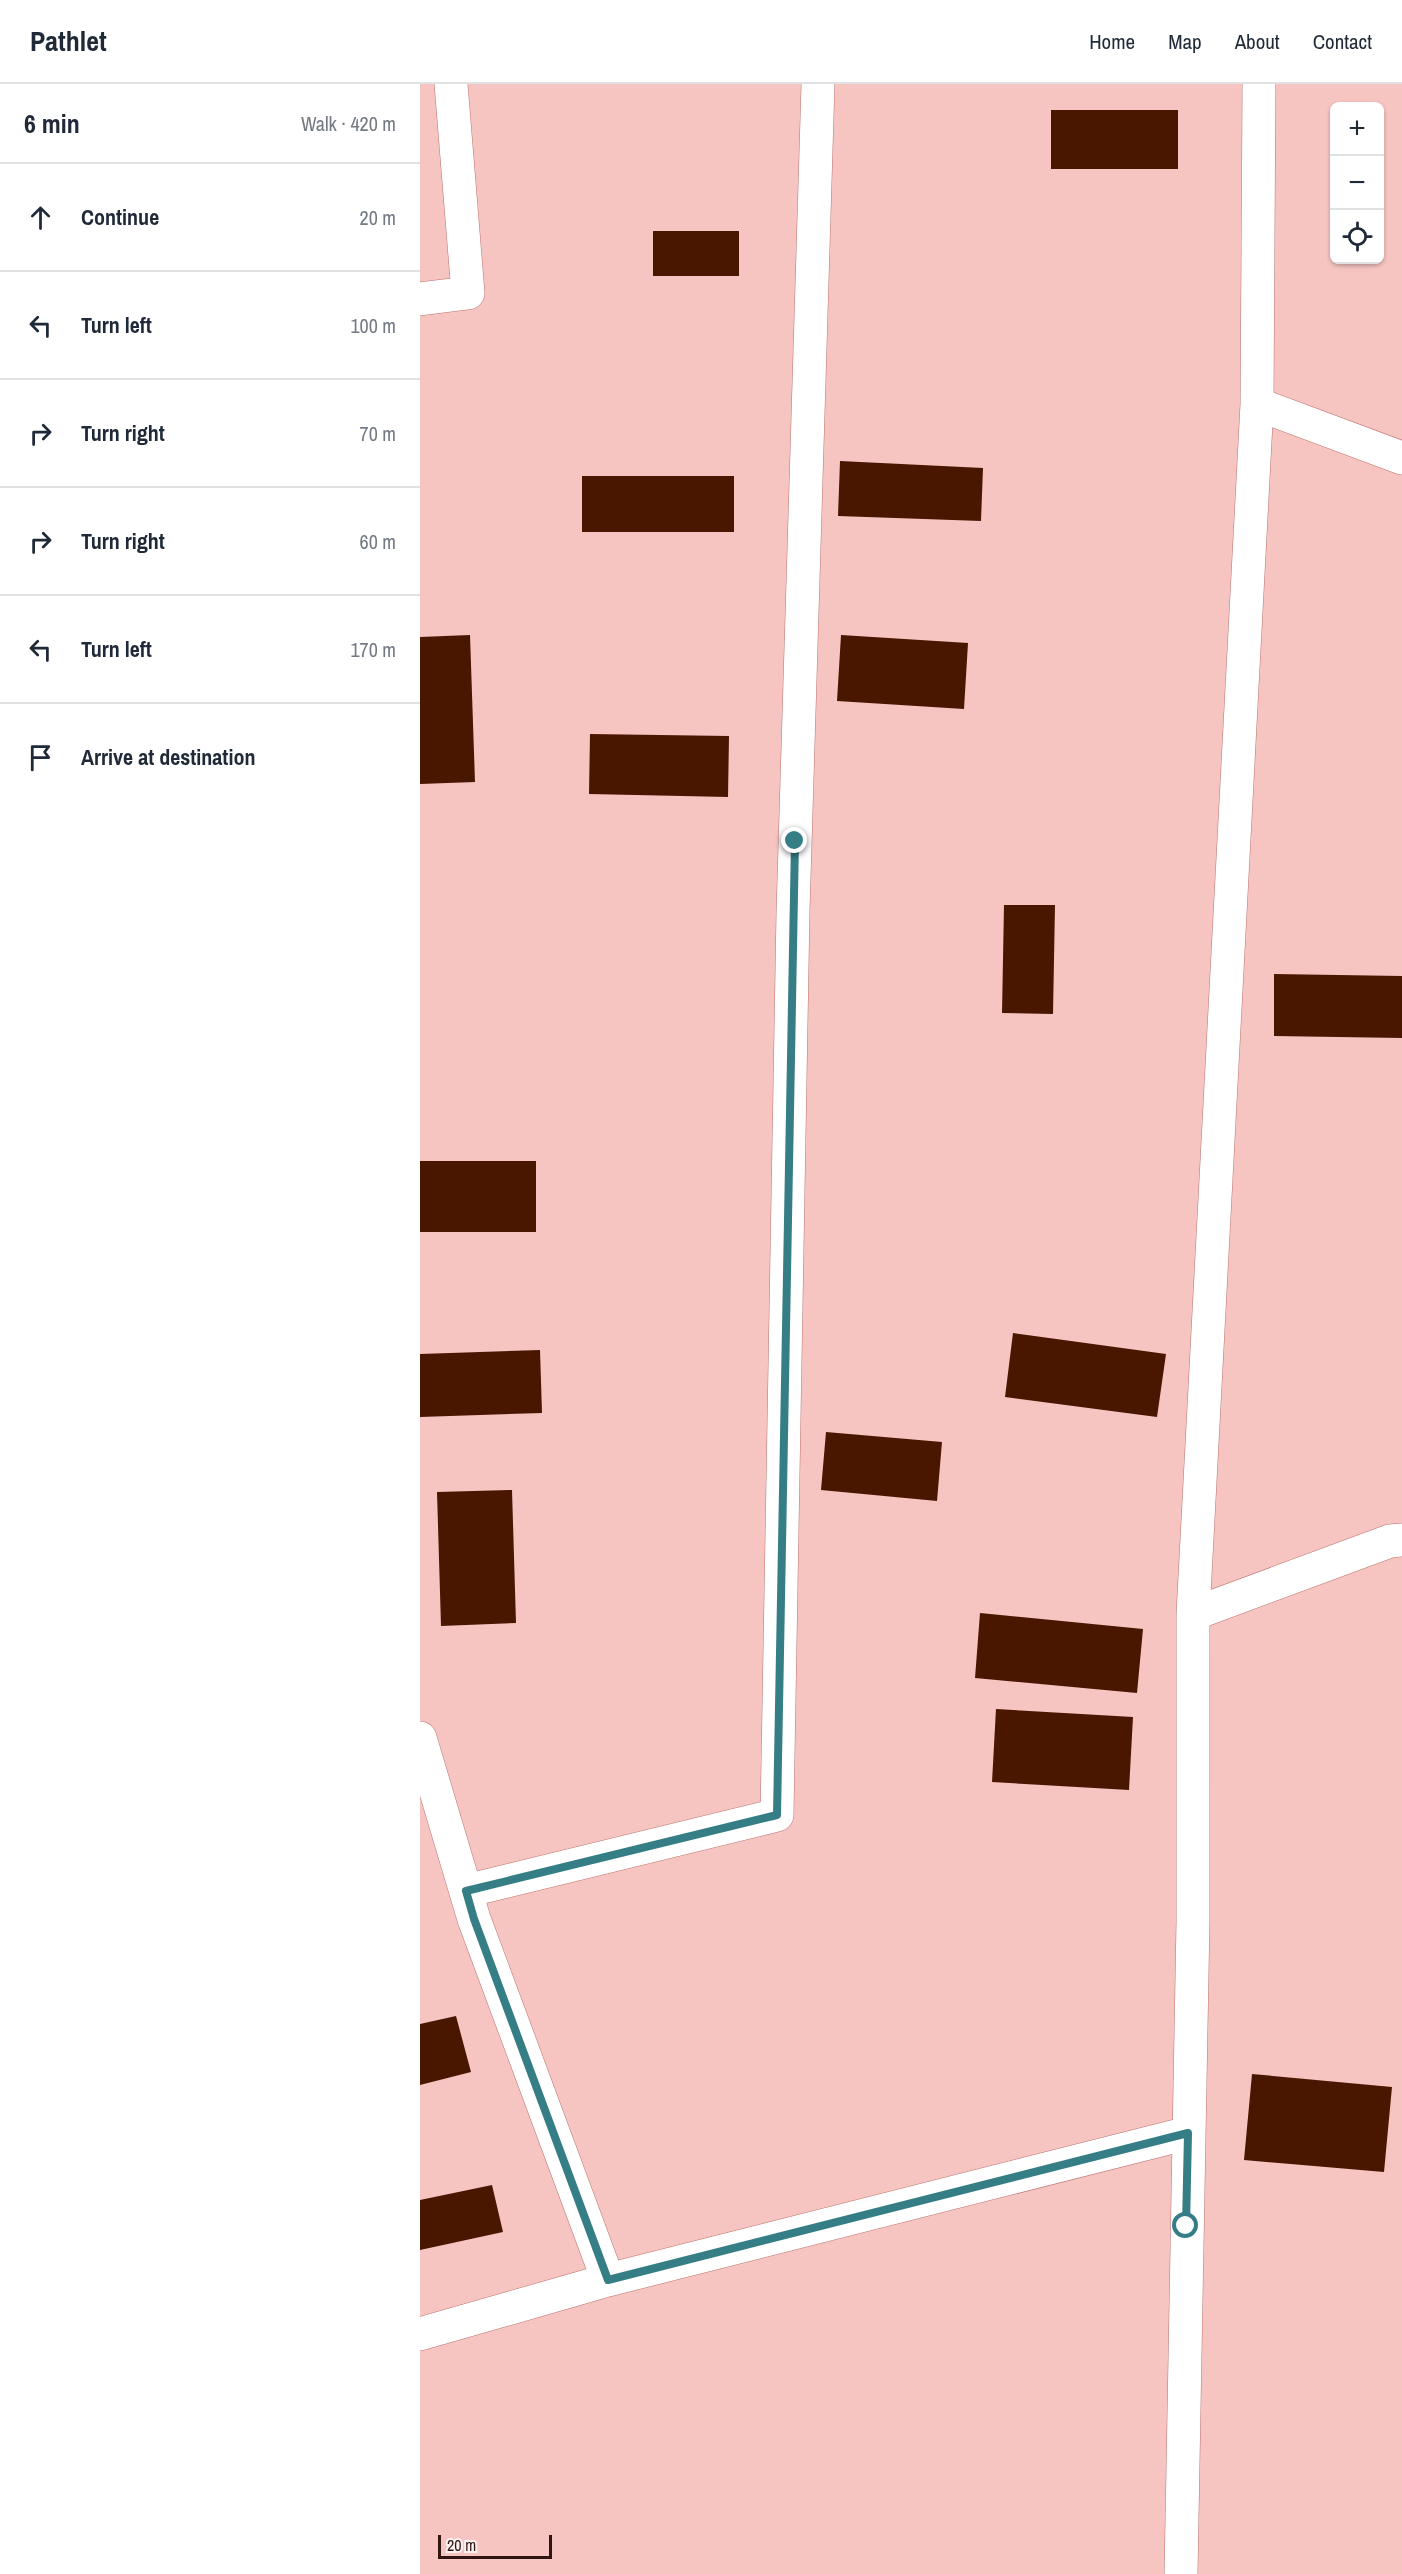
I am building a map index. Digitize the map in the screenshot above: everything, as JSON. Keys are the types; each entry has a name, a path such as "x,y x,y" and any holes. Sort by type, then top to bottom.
{"street":[{"path":"420,299 468,293 451,84"},
{"path":"466,1891 777,1815 793,912 818,84"},
{"path":"1181,2574 1193,1909 1193,1614 1257,404 1259,84"},
{"path":"1257,404 1402,458"},
{"path":"1193,1614 1390,1541 1402,1540"},
{"path":"420,1738 474,1919 608,2280"},
{"path":"420,2334 608,2280 1188,2133"}],"building":[{"path":"1051,110 1178,110 1178,169 1051,169"},
{"path":"653,231 739,231 739,276 653,276"},
{"path":"840,461 983,468 981,521 838,516"},
{"path":"582,476 734,476 734,532 582,532"},
{"path":"470,635 475,782 420,784 420,637"},
{"path":"841,635 968,643 964,709 837,701"},
{"path":"590,734 729,736 728,797 589,794"},
{"path":"1004,905 1055,905 1053,1014 1002,1013"},
{"path":"1274,974 1402,976 1402,1038 1274,1036"},
{"path":"420,1161 536,1161 536,1232 420,1232"},
{"path":"1013,1333 1166,1354 1157,1417 1005,1397"},
{"path":"540,1350 542,1413 420,1417 420,1354"},
{"path":"826,1432 942,1442 937,1501 821,1490"},
{"path":"512,1490 516,1623 441,1626 437,1492"},
{"path":"980,1613 1143,1629 1137,1693 975,1678"},
{"path":"996,1709 1133,1717 1129,1790 992,1782"},
{"path":"456,2016 471,2072 420,2085 420,2024"},
{"path":"1252,2074 1392,2087 1384,2172 1244,2160"},
{"path":"492,2185 503,2232 420,2250 420,2200"}],"route":[{"path":"795,841 777,1815 466,1891 474,1919 608,2280 1188,2133 1186,2226"}]}
